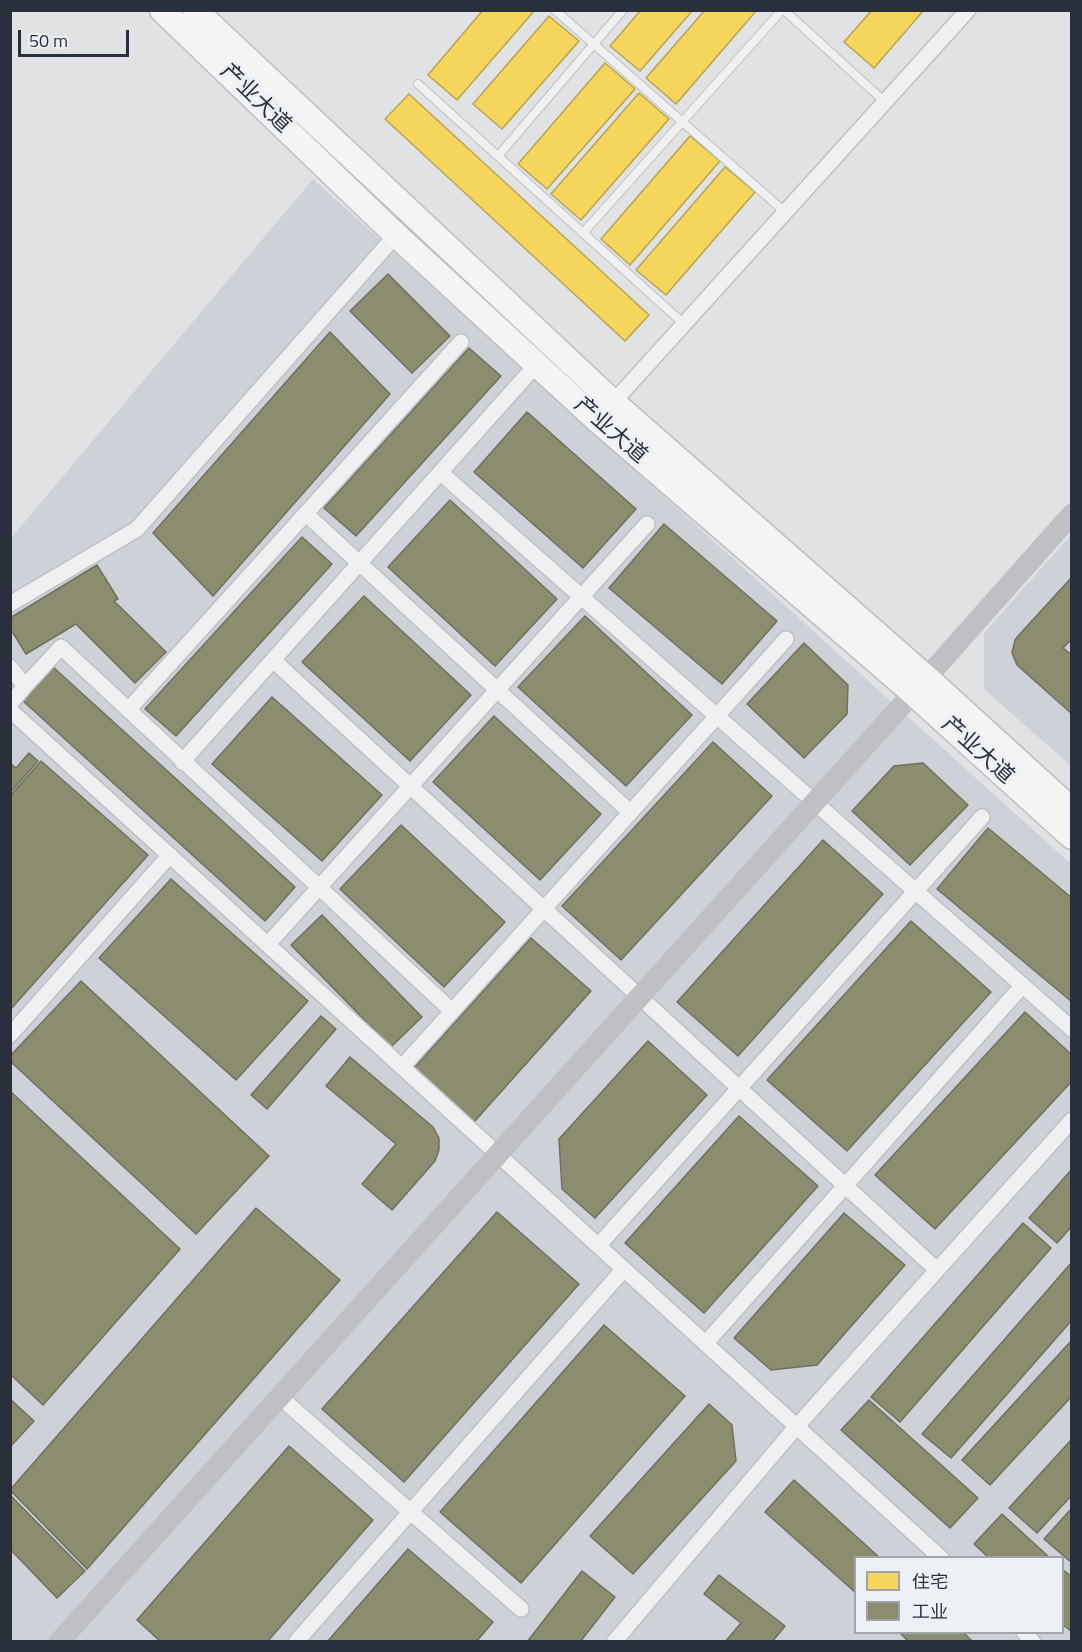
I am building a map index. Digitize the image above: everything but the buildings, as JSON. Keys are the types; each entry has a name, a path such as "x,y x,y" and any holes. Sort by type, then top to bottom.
{"main road":[{"name":"产业大道","path":"162,10 396,235 597,420 1071,810"},
{"name":"产业大道","path":"195,10 613,402 920,685 1071,837"}],"street":[{"path":"597,420 968,10"},
{"path":"10,604 137,529 396,235"},
{"path":"128,710 462,342"},
{"path":"182,762 537,364"},
{"path":"441,473 1071,1029"},
{"path":"306,514 630,812"},
{"path":"59,1641 815,803 1071,514"},
{"path":"268,944 647,524"},
{"path":"402,1067 786,639"},
{"path":"10,704 61,647 452,1011"},
{"path":"273,660 937,1270"},
{"path":"10,667 25,686"},
{"path":"10,710 940,1556"},
{"path":"598,1246 982,817"},
{"path":"10,1035 170,855"},
{"path":"706,1343 1022,986"},
{"path":"614,1641 797,1426 1071,1120"},
{"path":"296,1641 624,1269"},
{"path":"280,1397 521,1609"}],"lane":[{"path":"555,10 785,212"},
{"path":"498,156 623,10"},
{"path":"583,233 783,10 885,102"},
{"path":"418,84 684,324"}],"shaded area":[{"path":"313,179 1071,864 1071,1641 11,1642 11,538"},
{"path":"1071,535 1071,766 984,689 984,633"}]}
